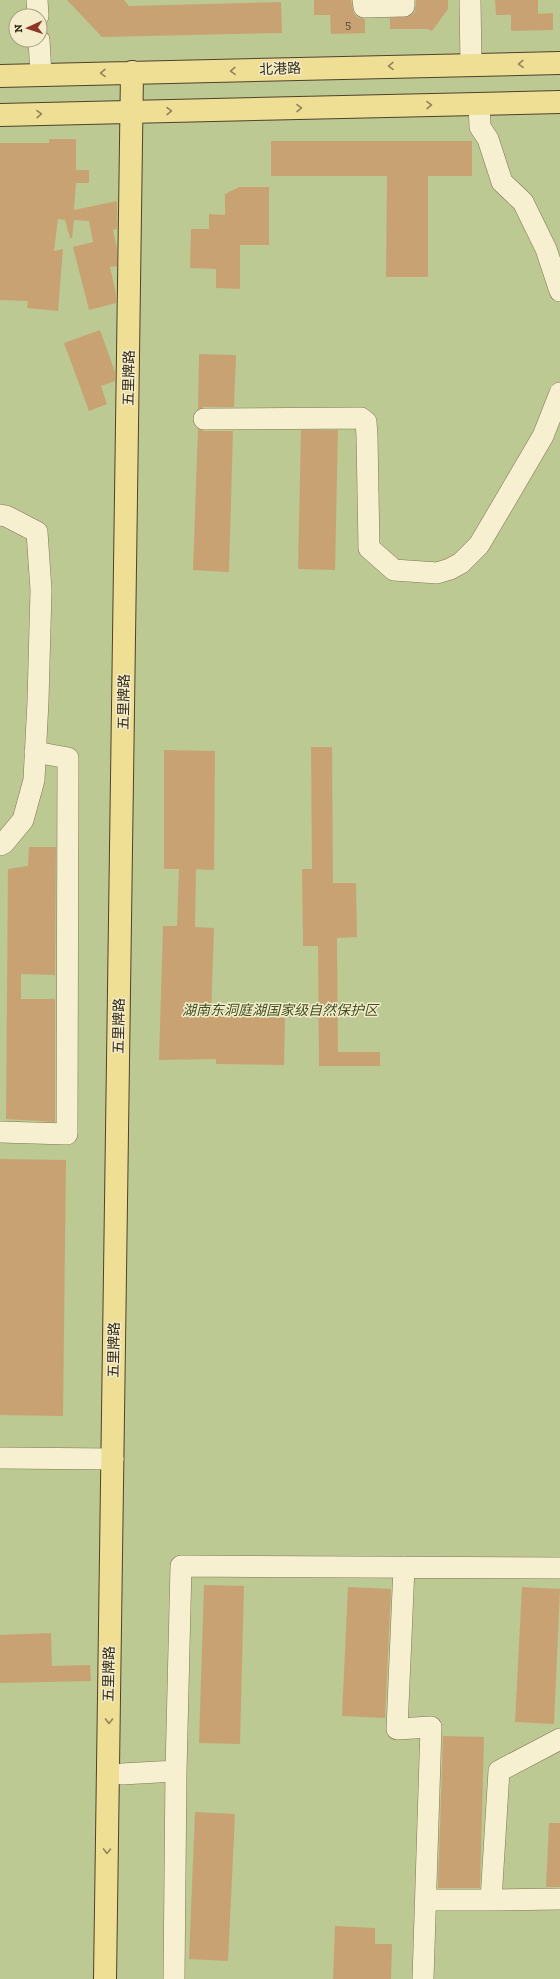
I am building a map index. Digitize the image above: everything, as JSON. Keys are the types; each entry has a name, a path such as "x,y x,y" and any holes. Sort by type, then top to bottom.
{"main road":[{"name":"北港路","path":"0,76 560,63"},
{"name":"五里牌路","path":"119,1979 139,73"},
{"path":"0,115 560,102"},
{"name":"五里牌路","path":"105,1979 113,1459 139,112"}],"street":[{"path":"363,0 364,7 404,6 404,0"},
{"path":"470,0 471,65"},
{"path":"39,48 41,75"},
{"path":"479,104 480,127 488,139 502,182 523,202 546,249 560,291"},
{"path":"204,419 361,418 366,422 367,436 370,548 394,570 437,573 450,569 461,563 479,545 543,436 560,393"},
{"path":"0,515 6,516 37,532 41,590 34,780 23,820 4,843 0,845"},
{"path":"0,1132 67,1134 68,758 35,752"},
{"path":"0,1458 113,1459"},
{"path":"174,1979 176,1771 181,1566 560,1568"},
{"path":"404,1567 397,1729 431,1727 423,1979"},
{"path":"491,1900 499,1771 560,1739"},
{"path":"122,1774 176,1771"},
{"path":"426,1900 560,1899"}],"green space":[{"name":"湖南东洞庭湖国家级自然保护区","path":"0,0 560,0 560,1979 0,1979"}],"building":[{"path":"67,0 124,0 129,6 281,2 282,33 102,37"},
{"path":"314,0 351,0 354,14 359,18 365,19 365,33 331,34 330,15 314,15"},
{"path":"416,0 448,0 448,9 432,31 428,29 390,29 390,18 410,16 415,12"},
{"path":"495,0 538,0 538,14 553,13 553,30 511,31 511,15 496,15"},
{"path":"49,139 76,139 76,170 89,170 89,183 76,183 74,210 117,201 117,229 113,230 117,249 117,266 110,267 116,294 116,303 89,310 73,247 93,242 89,221 74,220 72,238 70,238 65,220 58,219 54,251 63,249 58,311 27,308 28,301 0,300 0,143 49,143"},
{"path":"271,141 472,141 472,176 428,176 428,277 386,277 387,176 271,176"},
{"path":"239,187 269,187 269,245 240,245 240,289 216,288 216,269 190,268 191,229 209,229 209,214 225,215 225,194"},
{"path":"100,330 115,372 115,381 101,386 107,404 89,411 64,343"},
{"path":"199,354 236,355 234,407 204,407 198,409"},
{"path":"198,429 204,431 233,431 229,572 193,570"},
{"path":"301,430 338,430 335,570 298,569"},
{"path":"311,747 332,747 333,883 356,883 357,937 337,938 338,1052 380,1052 380,1066 319,1066 318,946 303,946 302,869 312,869"},
{"path":"164,750 215,751 214,870 196,869 195,927 214,928 211,1016 285,1018 284,1065 216,1064 216,1059 159,1060 163,926 177,926 179,869 164,869"},
{"path":"29,847 56,847 55,975 21,974 21,999 55,999 55,1122 6,1119 8,869 28,866"},
{"path":"0,1159 66,1160 63,1416 0,1415"},
{"path":"204,1585 244,1586 240,1744 199,1743"},
{"path":"348,1587 391,1589 385,1718 342,1716"},
{"path":"522,1587 560,1589 554,1724 515,1722"},
{"path":"51,1633 52,1666 90,1665 91,1681 0,1683 0,1635"},
{"path":"443,1736 484,1737 480,1888 438,1888"},
{"path":"195,1812 235,1814 228,1961 189,1959"},
{"path":"549,1823 560,1823 560,1887 546,1887"},
{"path":"335,1926 375,1928 375,1944 392,1944 391,1979 333,1979"}]}
